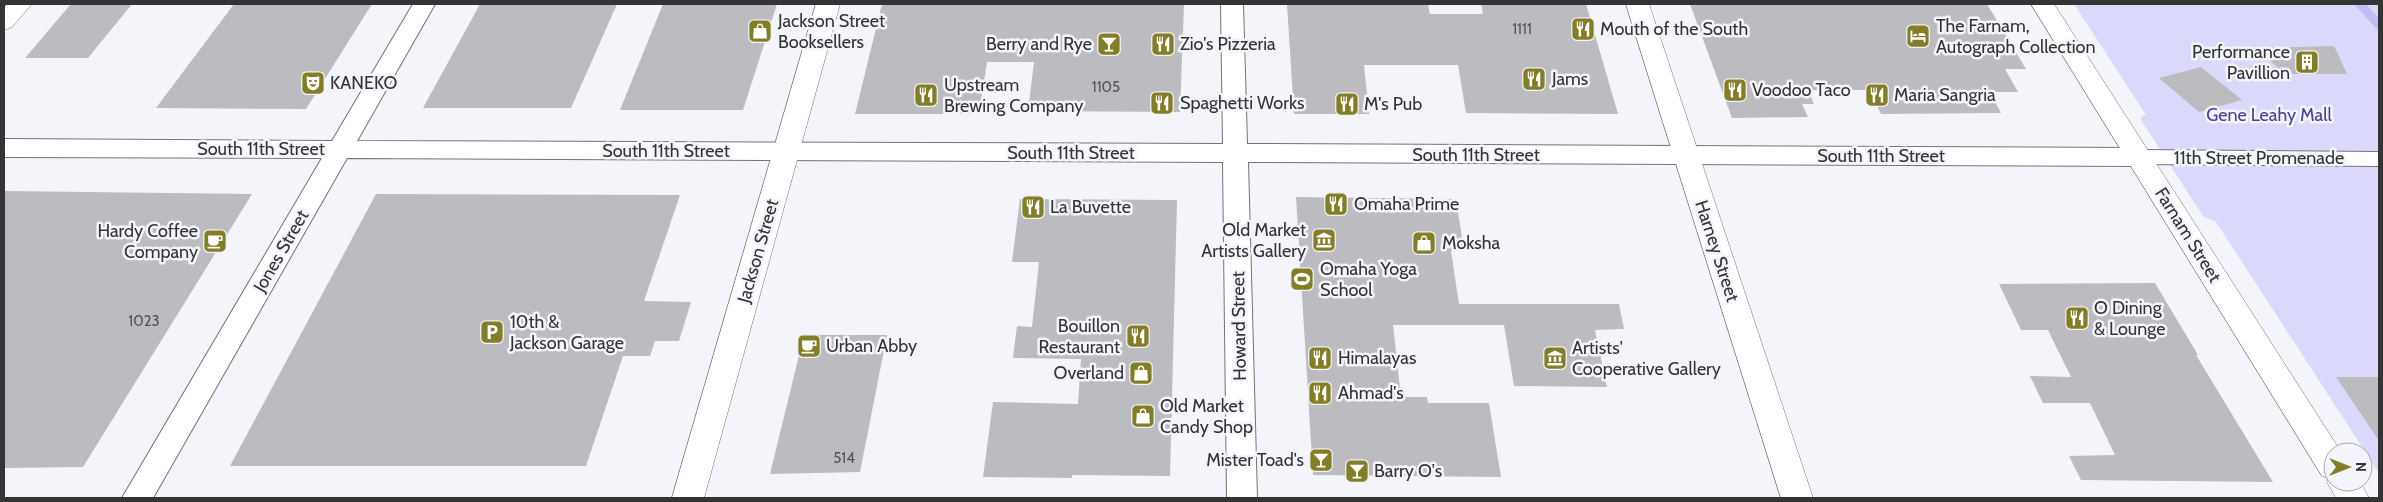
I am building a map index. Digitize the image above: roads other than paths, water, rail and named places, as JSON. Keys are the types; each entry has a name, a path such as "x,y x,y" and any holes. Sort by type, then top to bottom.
{"main road":[{"path":"4,22 20,4"},
{"name":"Jackson Street","path":"688,498 828,4"},
{"name":"Harney Street","path":"1637,4 1797,498"},
{"name":"Farnam Street","path":"2043,4 2323,450"}],"street":[{"name":"Jones Street","path":"137,498 424,4"},
{"name":"Howard Street","path":"1232,4 1242,498"},
{"name":"South 11th Street","path":"4,148 2139,158"},
{"name":"11th Street Promenade","path":"2139,158 2379,159"}],"waterway":[{"path":"2360,4 2379,25"}],"place":[{"name":"Mouth of the South","path":"1583,29"},
{"name":"Jackson Street Booksellers","path":"760,31"},
{"name":"The Farnam, Autograph Collection","path":"1918,36"},
{"name":"Berry and Rye","path":"1109,44"},
{"name":"Zio's Pizzeria","path":"1163,44"},
{"name":"Performance Pavillion","path":"2307,62"},
{"name":"Jams","path":"1534,79"},
{"name":"KANEKO","path":"313,83"},
{"name":"Voodoo Taco","path":"1735,90"},
{"name":"Upstream Brewing Company","path":"926,95"},
{"name":"Maria Sangria","path":"1877,95"},
{"name":"Spaghetti Works","path":"1162,103"},
{"name":"M's Pub","path":"1347,104"},
{"name":"Omaha Prime","path":"1336,204"},
{"name":"La Buvette","path":"1033,207"},
{"name":"Old Market Artists Gallery","path":"1324,240"},
{"name":"Hardy Coffee Company","path":"215,241"},
{"name":"Moksha","path":"1424,243"},
{"name":"Omaha Yoga School","path":"1302,279"},
{"name":"O Dining & Lounge","path":"2077,318"},
{"name":"10th & Jackson Garage","path":"492,332"},
{"name":"Bouillon Restaurant","path":"1138,336"},
{"name":"Urban Abby","path":"809,346"},
{"name":"Himalayas","path":"1320,358"},
{"name":"Artists' Cooperative Gallery","path":"1555,358"},
{"name":"Overland","path":"1141,373"},
{"name":"Ahmad's","path":"1320,393"},
{"name":"Old Market Candy Shop","path":"1143,416"},
{"name":"Mister Toad's","path":"1321,460"},
{"name":"Barry O's","path":"1357,471"}],"park label":[{"name":"Gene Leahy Mall","path":"2269,115"}]}
